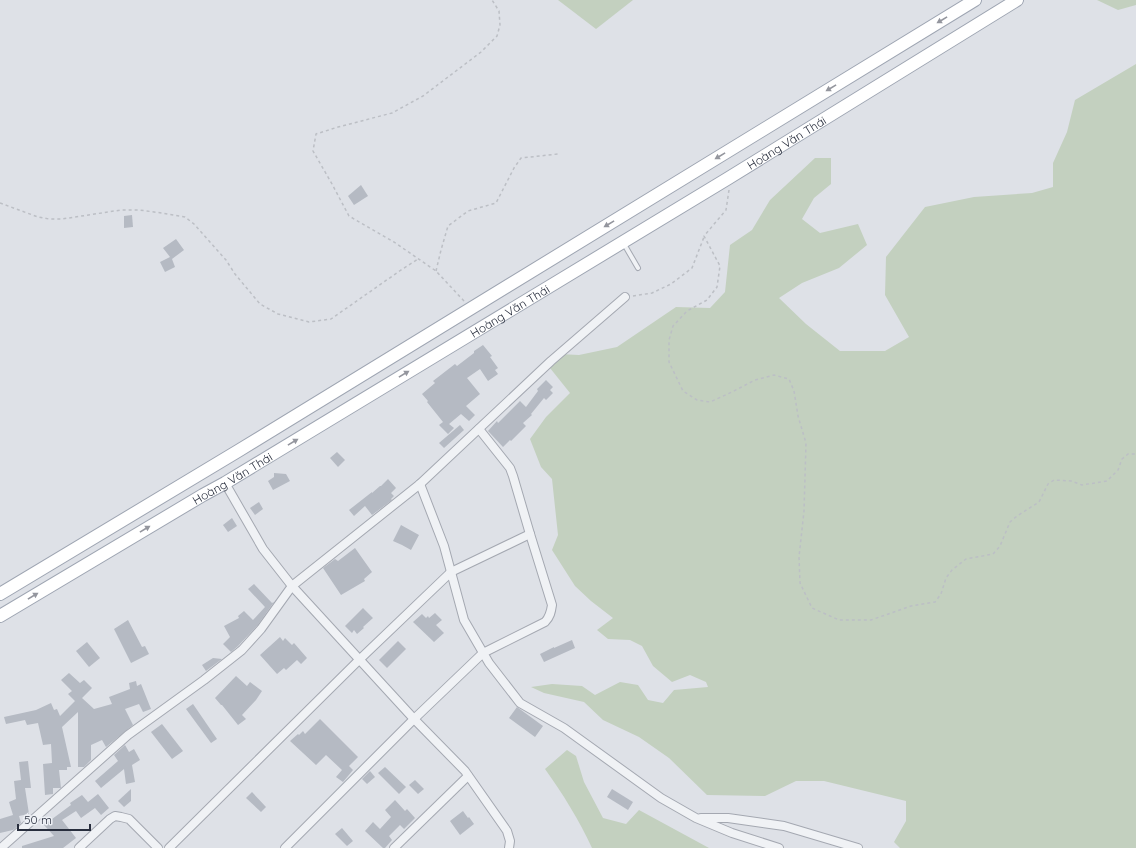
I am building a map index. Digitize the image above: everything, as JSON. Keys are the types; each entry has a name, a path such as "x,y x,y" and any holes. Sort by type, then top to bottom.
{"main road":[{"name":"Hoàng Văn Thái","path":"0,594 975,0"},
{"name":"Hoàng Văn Thái","path":"0,616 225,483 727,179 1016,0"},
{"path":"214,465 225,483"}],"street":[{"path":"1,848 128,735 204,680 242,650 261,629 292,586 420,484 551,361 625,297"},
{"path":"285,848 414,719 483,653 545,622 550,617 552,605 514,476 510,468 479,429"},
{"path":"225,483 263,549 292,586 414,719 465,771 507,831 510,840 509,848"},
{"path":"420,484 444,546 464,620 489,663 520,703 564,728 660,798 696,818 732,833 779,848"},
{"path":"169,848 359,660 451,572 530,534"},
{"path":"394,848 468,776"},
{"path":"79,848 110,819 115,816 121,816 129,819 158,848"},
{"path":"696,818 728,818 784,826 858,848"}],"lane":[{"path":"623,242 638,268"}],"path":[{"path":"471,308 436,271 394,242 349,216 313,151 316,134 392,113 423,96 481,52 497,36 500,25 499,10 492,0"},
{"path":"436,271 448,226 468,211 496,203 514,168 521,158 558,154"},
{"path":"625,297 652,293 671,284 692,268 704,236 726,210 729,189 727,179"},
{"path":"0,203 38,217 49,219 62,219 121,210 139,210 184,217 194,224 226,260 235,274 260,304 278,314 310,322 331,319 418,259"},
{"path":"704,236 720,266 717,287 707,300 687,311 673,326 669,340 669,362 683,390 697,400 710,402 755,380 774,375 789,379 794,391 798,416 806,443 804,511 799,557 800,583 812,608 839,620 871,620 911,606 935,602 942,594 946,578 952,570 966,559 993,554 1000,546 1010,522 1039,502 1048,484 1054,480 1082,485 1107,481 1118,470 1122,459 1128,454 1136,454"}],"green space":[{"path":"558,0 633,0 596,29"},
{"path":"1097,0 1136,0 1136,5 1118,10"},
{"path":"1136,64 1136,848 900,848 894,842 906,821 906,801 824,781 796,781 765,796 707,795 669,758 639,737 603,720 584,702 544,693 531,687 552,684 582,686 595,695 620,682 638,685 648,700 663,703 674,690 708,687 706,682 690,675 672,682 653,666 642,646 630,640 608,639 597,630 613,618 575,586 552,550 558,535 552,479 541,467 530,439 546,417 570,393 550,368 559,354 579,355 617,347 676,307 710,308 725,292 730,245 752,230 770,200 815,158 831,158 831,184 814,198 802,219 820,233 858,224 867,245 839,268 802,283 779,298 806,324 840,351 885,351 909,337 885,295 886,257 925,207 974,197 1032,193 1053,187 1053,163 1067,132 1075,100"},
{"path":"567,750 576,756 584,782 603,818 626,824 639,810 709,848 592,848 582,827 545,769"}],"building":[{"path":"361,185 368,196 354,205 348,196"},
{"path":"132,215 133,227 124,228 124,216"},
{"path":"176,239 184,250 172,259 175,267 165,272 160,262 170,257 163,248"},
{"path":"483,345 492,356 490,357 498,368 495,370 498,374 488,381 480,369 467,378 480,394 466,406 475,415 469,421 461,414 449,424 454,428 448,434 439,425 443,422 422,394 435,383 433,381 455,364 457,366"},
{"path":"546,380 553,387 550,390 553,393 546,400 544,398 531,414 532,415 523,423 526,426 503,447 488,431 520,401 526,407 538,391 537,389"},
{"path":"460,425 464,430 444,448 439,443"},
{"path":"337,452 345,460 338,467 330,458"},
{"path":"274,473 286,474 290,481 273,490 268,481 274,477"},
{"path":"388,479 396,488 391,493 394,496 391,499 392,500 372,515 365,506 354,516 349,510"},
{"path":"259,502 263,509 255,515 250,508"},
{"path":"232,518 237,526 228,532 223,525"},
{"path":"401,525 419,535 411,550 393,541"},
{"path":"355,548 372,572 364,579 365,581 341,595 323,568 335,559 338,561"},
{"path":"254,584 272,603 274,602 257,626 231,652 223,644 230,637 224,626 239,618 238,616 244,611 253,620 265,607 248,589"},
{"path":"363,608 373,618 357,634 354,630 352,633 345,626"},
{"path":"435,613 442,620 436,625 444,633 434,642 413,622 422,614 426,618 428,616 429,618"},
{"path":"128,620 142,647 145,646 149,654 131,663 114,629"},
{"path":"280,637 283,641 285,638 292,645 294,643 307,658 301,664 297,660 286,670 284,668 277,674 260,655"},
{"path":"572,640 575,648 544,662 540,654"},
{"path":"398,641 406,649 387,668 379,660"},
{"path":"87,642 100,658 89,667 76,651"},
{"path":"213,658 222,659 206,671 202,665"},
{"path":"69,673 80,683 84,680 92,688 82,698 94,709 112,704 109,697 130,689 129,683 136,681 137,686 141,684 151,709 143,712 139,704 125,709 133,725 106,747 102,740 91,745 91,760 84,767 78,767 78,712 62,727 71,767 67,767 67,770 59,770 61,788 53,788 53,794 45,795 43,764 52,763 51,744 43,745 38,723 27,725 25,720 6,724 4,717 36,710 51,703 54,710 57,709 60,716 75,701 68,694 72,691 61,680"},
{"path":"236,676 247,686 250,682 262,691 242,715 246,719 238,725 215,698"},
{"path":"193,704 217,739 211,743 186,709"},
{"path":"517,707 543,726 535,737 509,718"},
{"path":"320,719 358,757 349,766 353,770 343,782 336,777 342,770 326,755 316,765 290,741 303,731 305,734"},
{"path":"162,724 183,751 172,759 151,732"},
{"path":"125,745 129,752 134,749 140,760 132,765 135,782 126,784 124,769 101,788 95,781 118,761 114,755"},
{"path":"28,761 31,788 25,788 29,814 19,816 21,823 13,830 0,833 0,819 13,815 9,802 16,799 14,781 21,780 19,762"},
{"path":"385,767 406,787 399,794 378,773"},
{"path":"370,771 375,777 367,784 362,779"},
{"path":"415,780 424,789 418,794 409,785"},
{"path":"131,789 131,801 124,807 118,801"},
{"path":"612,789 633,802 628,810 607,797"},
{"path":"252,792 266,807 261,812 246,798"},
{"path":"98,794 109,808 101,815 95,808 81,818 76,811 62,820 76,838 63,848 22,848 22,846 54,836 44,825 71,805 70,803 82,795 88,802"},
{"path":"395,800 405,811 407,809 415,818 404,829 400,825 389,836 392,840 385,848 383,848 365,831 373,822 380,829 391,817 385,810"},
{"path":"463,811 474,824 460,835 450,821"},
{"path":"342,828 353,841 347,846 335,834"}]}
